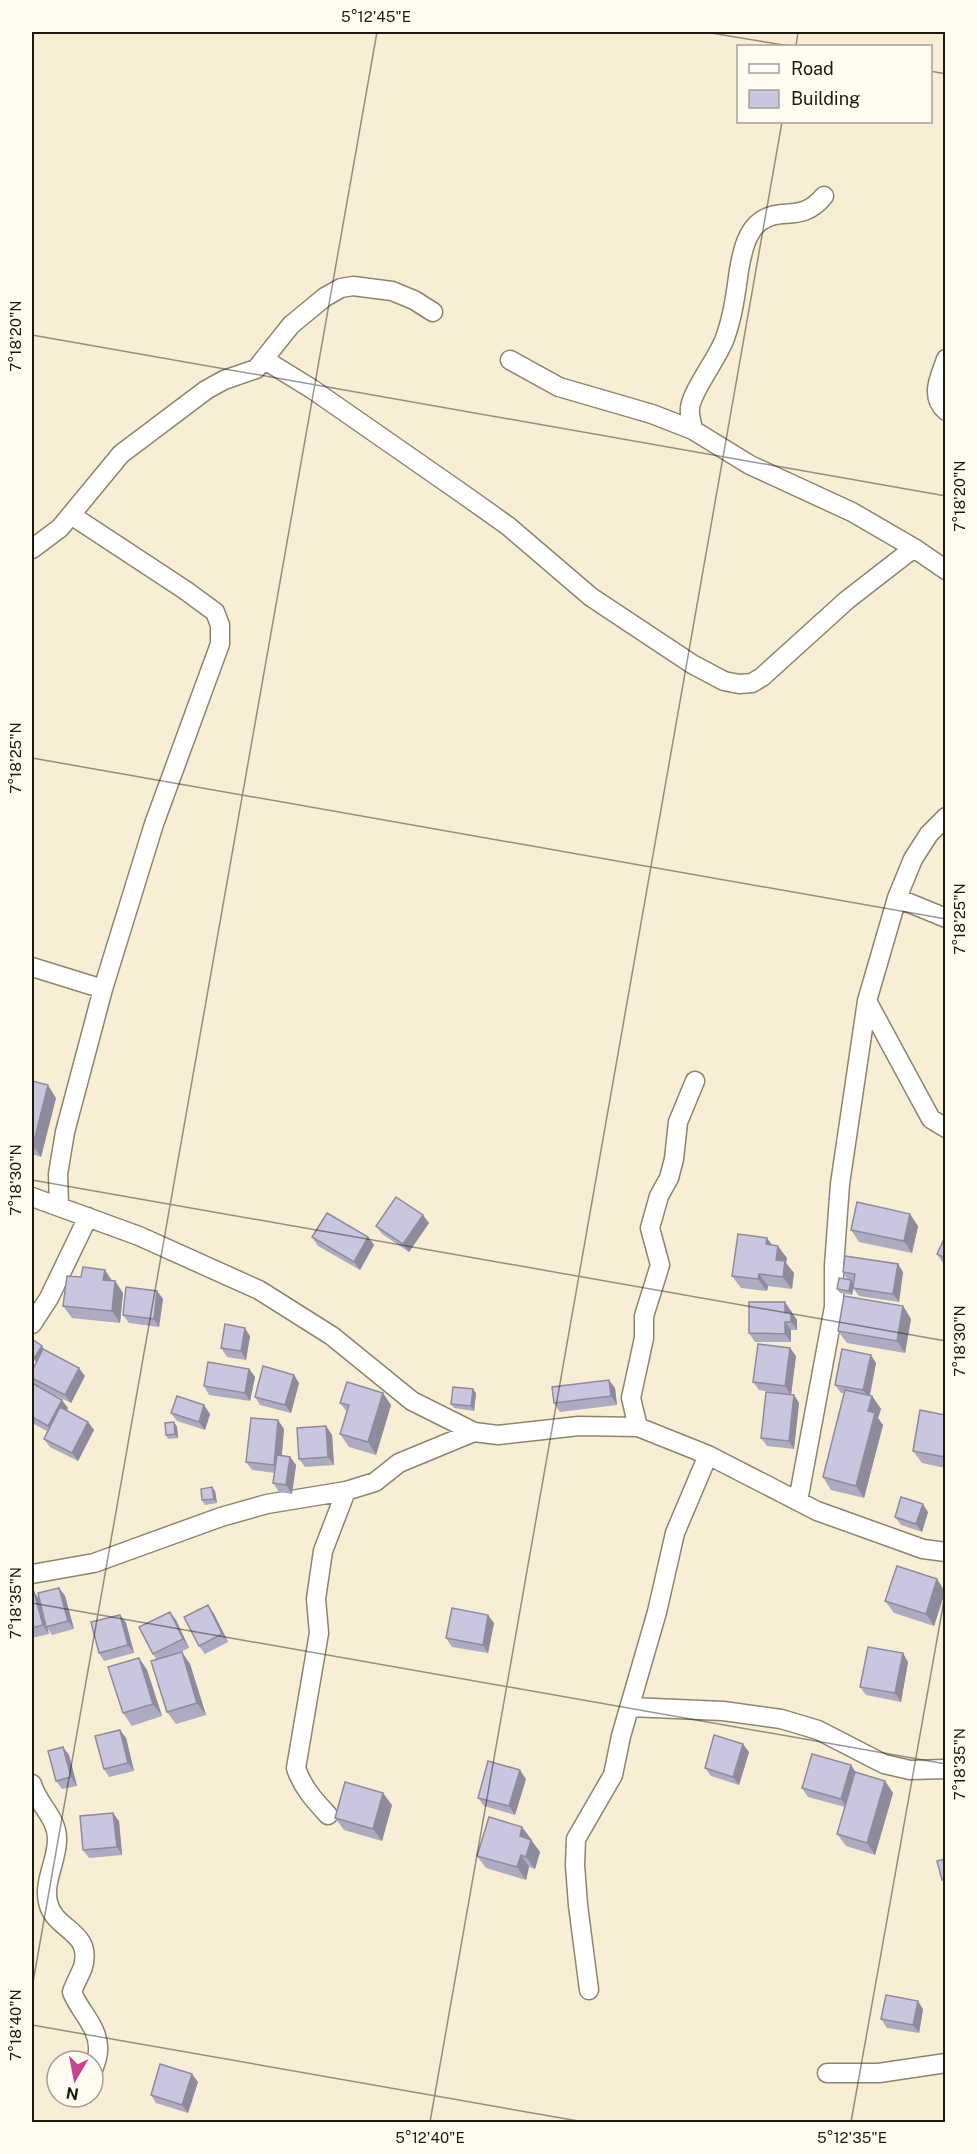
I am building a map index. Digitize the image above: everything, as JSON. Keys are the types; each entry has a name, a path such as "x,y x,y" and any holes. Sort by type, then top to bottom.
{"street":[{"path":"693,430 690,407 695,394 715,362 726,336 741,256 752,231 761,221 774,216 806,211 824,196"},
{"path":"32,549 60,528 121,454 206,390 224,380 256,369 291,325 341,288 352,286 392,291 414,300 433,312"},
{"path":"945,359 936,388 938,402 945,411"},
{"path":"265,360 312,389 464,494 508,526 591,597 692,664 724,681 739,684 752,683 762,677 847,600 914,548"},
{"path":"510,360 559,387 652,414 693,430 750,465 852,512 914,548 945,570"},
{"path":"59,1206 58,1174 65,1132 103,989 154,824 220,644 220,625 215,612 71,515"},
{"path":"798,1502 834,1307 834,1266 840,1184 867,1001 897,898 913,859 929,834 945,817"},
{"path":"897,898 945,918"},
{"path":"32,967 103,989"},
{"path":"867,1001 931,1119 945,1128"},
{"path":"639,1427 632,1398 644,1338 644,1316 660,1265 650,1228 659,1196 669,1178 678,1122 695,1081"},
{"path":"32,1197 139,1236 259,1290 332,1336 412,1401 474,1432 498,1435 579,1426 639,1427 708,1455 817,1510 923,1549 945,1552"},
{"path":"32,1324 49,1298 88,1217"},
{"path":"32,1574 94,1563 221,1517 267,1504 346,1491 375,1482 399,1463 474,1432"},
{"path":"589,1990 578,1905 576,1839 613,1775 621,1736 657,1612 675,1533 708,1455"},
{"path":"328,1815 309,1794 296,1768 319,1633 316,1599 323,1551 346,1491"},
{"path":"630,1707 723,1711 781,1719 818,1730 884,1764 910,1770 945,1768"},
{"path":"32,1784 34,1794 54,1824 57,1836 47,1900 50,1910 66,1928 77,1934 83,1944 83,1967 72,1992 90,2022 99,2049"},
{"path":"827,2073 879,2073 945,2063"}],"building":[{"path":"32,1081 48,1085 33,1145 32,1144"},
{"path":"396,1197 423,1215 403,1244 376,1226"},
{"path":"857,1202 910,1214 904,1241 851,1230"},
{"path":"327,1213 368,1237 354,1262 312,1237"},
{"path":"738,1234 767,1238 766,1244 778,1246 776,1260 785,1261 783,1277 759,1274 758,1279 732,1276"},
{"path":"945,1237 945,1258 937,1254"},
{"path":"845,1256 898,1264 893,1294 853,1288 855,1274 843,1272"},
{"path":"83,1267 105,1270 103,1280 115,1281 112,1311 63,1306 67,1276 81,1277"},
{"path":"839,1278 851,1280 849,1291 837,1289"},
{"path":"126,1287 157,1291 154,1319 123,1315"},
{"path":"844,1296 903,1306 897,1341 838,1331"},
{"path":"749,1302 785,1302 785,1312 791,1312 791,1322 785,1322 785,1334 749,1333"},
{"path":"225,1324 245,1328 241,1351 221,1348"},
{"path":"32,1339 42,1346 34,1358 32,1357"},
{"path":"758,1344 790,1348 785,1386 753,1382"},
{"path":"43,1349 79,1368 65,1395 32,1378 32,1371"},
{"path":"842,1349 871,1355 863,1390 835,1385"},
{"path":"208,1362 249,1369 245,1393 204,1386"},
{"path":"263,1366 294,1375 285,1405 255,1397"},
{"path":"609,1380 611,1396 554,1403 552,1387"},
{"path":"347,1382 383,1393 368,1442 340,1434 349,1405 340,1403"},
{"path":"32,1383 62,1400 48,1426 32,1417"},
{"path":"453,1387 473,1389 471,1406 451,1404"},
{"path":"845,1390 872,1396 868,1411 875,1413 856,1486 823,1477"},
{"path":"766,1392 794,1395 789,1441 761,1438"},
{"path":"177,1396 204,1405 199,1422 171,1413"},
{"path":"60,1407 88,1422 72,1453 44,1439"},
{"path":"920,1410 945,1415 945,1457 913,1451"},
{"path":"251,1418 278,1420 274,1465 246,1462"},
{"path":"174,1422 175,1434 166,1435 165,1423"},
{"path":"326,1426 328,1457 299,1459 297,1428"},
{"path":"277,1455 290,1457 286,1485 273,1483"},
{"path":"212,1487 214,1499 202,1500 201,1489"},
{"path":"901,1497 923,1504 916,1524 895,1517"},
{"path":"897,1566 937,1579 926,1614 885,1601"},
{"path":"59,1588 68,1621 46,1627 38,1593"},
{"path":"34,1592 43,1625 32,1628 32,1593"},
{"path":"208,1605 222,1634 199,1646 184,1617"},
{"path":"452,1608 488,1615 483,1645 446,1638"},
{"path":"170,1612 183,1639 153,1654 139,1627"},
{"path":"120,1615 128,1645 99,1653 91,1622"},
{"path":"868,1647 903,1653 895,1693 860,1687"},
{"path":"182,1652 197,1703 167,1712 151,1661"},
{"path":"139,1658 153,1704 123,1713 108,1667"},
{"path":"120,1730 128,1763 104,1769 95,1736"},
{"path":"714,1735 743,1744 733,1777 705,1768"},
{"path":"63,1747 71,1777 56,1781 48,1751"},
{"path":"812,1754 851,1765 841,1799 802,1788"},
{"path":"488,1761 520,1770 509,1806 478,1798"},
{"path":"855,1772 885,1781 867,1843 837,1834"},
{"path":"345,1782 383,1793 373,1829 335,1818"},
{"path":"113,1813 117,1847 83,1850 80,1816"},
{"path":"489,1817 522,1827 520,1836 531,1840 526,1857 521,1855 517,1867 477,1856"},
{"path":"945,1859 945,1879 942,1880 937,1861"},
{"path":"886,1995 918,2001 913,2025 881,2019"},
{"path":"160,2064 192,2074 182,2105 151,2095"}]}
